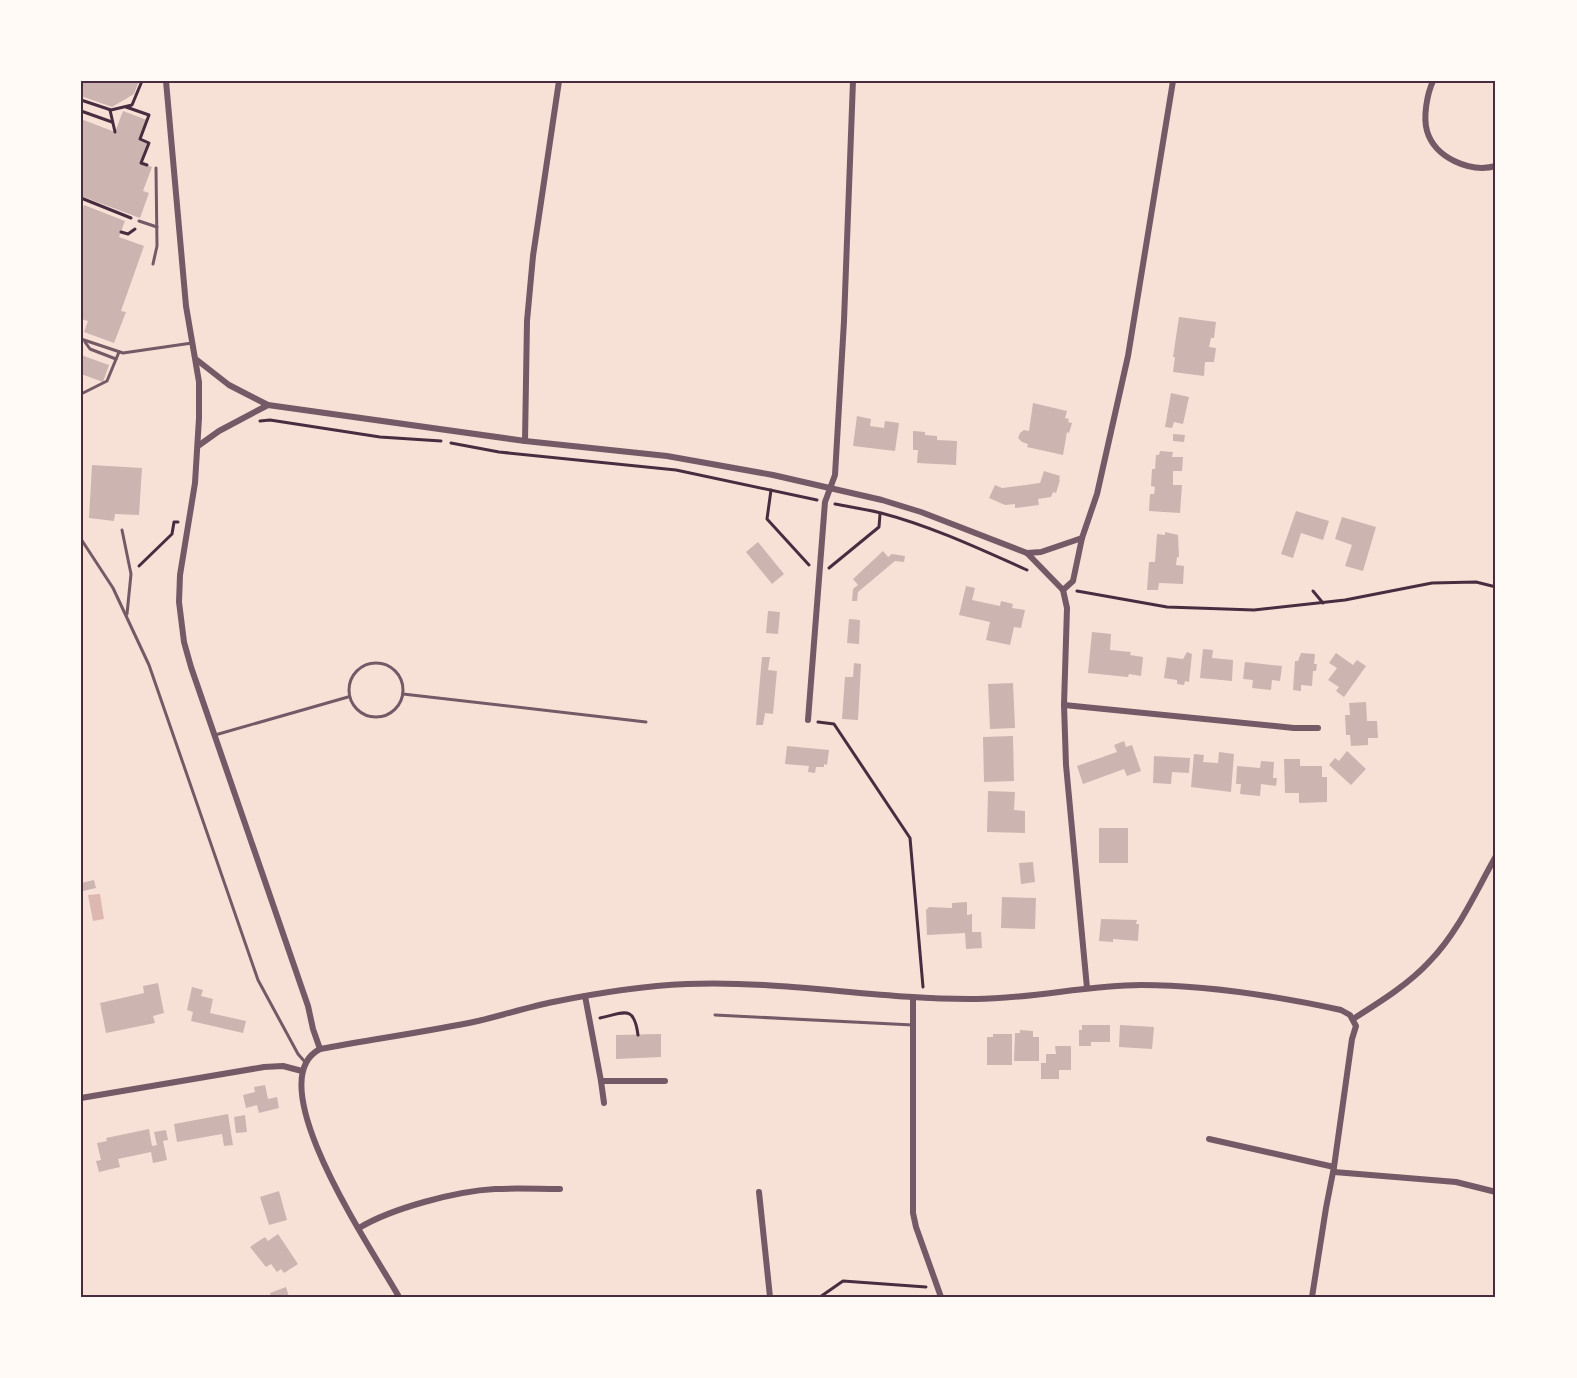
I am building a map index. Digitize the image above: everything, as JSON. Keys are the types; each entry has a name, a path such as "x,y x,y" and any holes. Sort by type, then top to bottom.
{"street":[{"path":"166,81 185,295 197,360 200,399 193,493 180,575 179,602 184,642 308,1006 320,1049"},
{"path":"525,441 527,321 532,267 559,81"},
{"path":"808,720 825,502 835,475 844,321 853,81"},
{"path":"1063,590 1073,581 1082,538 1097,494 1128,356 1173,81"},
{"path":"1433,81 1429,90 1427,108 1427,130 1432,143 1458,164 1475,168 1496,166"},
{"path":"197,360 229,385 268,405 525,441 667,456 773,475 882,500 921,512 1028,553 1041,552 1082,538"},
{"path":"198,446 219,431 268,405"},
{"path":"1028,553 1063,590 1067,608 1064,705 1066,765 1087,987"},
{"path":"1064,705 1294,728 1318,728"},
{"path":"1353,1019 1413,977 1431,960 1452,933 1496,856"},
{"path":"399,1297 325,1167 314,1141 301,1100 302,1071 305,1062 312,1054 320,1049 478,1021 552,1002 665,985 691,984 755,986 914,998 1014,998 1087,987 1142,985 1240,992 1341,1010 1353,1019 1356,1026 1347,1068 1334,1169 1312,1297"},
{"path":"585,996 604,1103"},
{"path":"914,998 913,1213 941,1297"},
{"path":"81,1098 264,1067 283,1066 302,1071"},
{"path":"601,1080 665,1081"},
{"path":"1209,1139 1334,1169 1456,1182 1496,1192"},
{"path":"359,1228 383,1215 472,1191 560,1189"},
{"path":"759,1192 770,1297"}],"lane":[{"path":"153,264 157,246 156,168"},
{"path":"139,221 157,228"},
{"path":"82,340 121,353 193,343"},
{"path":"82,340 90,349 116,359"},
{"path":"81,394 107,381 121,353"},
{"path":"122,530 131,574 127,615"},
{"path":"81,539 113,588 127,615 148,665 258,980 298,1054 305,1062"},
{"path":"374,662 386,664 396,672 402,682 403,694 398,706 389,714 377,717 365,715 355,708 349,697 349,685 354,674 363,666 374,662"},
{"path":"403,694 646,722"},
{"path":"215,735 349,697"},
{"path":"715,1015 913,1025"}],"path":[{"path":"81,100 110,110 132,105 142,81"},
{"path":"126,106 149,115 140,139 149,142 141,163 156,168"},
{"path":"110,110 115,132"},
{"path":"81,111 112,122"},
{"path":"81,198 139,221"},
{"path":"121,231 128,234 131,232"},
{"path":"259,421 270,420 380,437 444,441 499,452 676,470 880,513 975,547 1036,574"},
{"path":"773,475 766,519 819,576 879,527 882,500"},
{"path":"131,574 172,534 174,522 180,522"},
{"path":"1063,590 1085,591 1167,607 1254,610 1323,603 1432,583 1476,582 1496,587"},
{"path":"1313,591 1323,603"},
{"path":"808,720 834,724 910,838 924,998"},
{"path":"589,1020 626,1012 636,1018 638,1035"},
{"path":"820,1297 843,1281 924,1287 937,1284"}],"shaded area":[{"path":"100,894 104,919 93,921 88,895"}],"building":[{"path":"81,81 139,81 134,94 112,107 81,96"},
{"path":"123,111 147,120 140,139 149,143 141,163 152,167 143,191 149,193 140,218 81,196 81,119 115,132"},
{"path":"84,205 125,221 119,237 144,246 121,311 126,312 114,343 84,332 88,321 81,319 81,214"},
{"path":"1179,317 1216,322 1214,338 1211,338 1209,347 1216,348 1214,362 1205,362 1204,376 1173,372"},
{"path":"81,355 109,365 103,382 81,374"},
{"path":"1171,393 1189,397 1183,424 1174,422 1172,428 1165,427"},
{"path":"1033,403 1067,411 1065,418 1072,423 1069,433 1067,432 1063,455 1027,447 1028,444 1018,438 1024,430 1029,431"},
{"path":"857,416 871,419 870,426 884,428 885,421 899,423 895,451 853,446"},
{"path":"913,431 937,436 937,440 957,441 956,465 917,463 918,450 913,450"},
{"path":"1173,434 1185,435 1184,442 1173,441"},
{"path":"1160,451 1173,452 1172,457 1183,457 1182,471 1173,471 1173,485 1182,485 1180,513 1149,511 1150,494 1154,494 1155,487 1151,486 1152,469 1155,469 1156,455 1159,455"},
{"path":"92,465 142,468 139,515 115,514 114,521 89,518"},
{"path":"1044,471 1060,476 1060,480 1056,493 1053,492 1051,497 1038,499 1039,505 1015,508 1015,504 1005,505 989,498 995,485 1002,488 1040,483"},
{"path":"1296,511 1329,521 1323,540 1301,533 1293,558 1281,554"},
{"path":"1342,517 1376,527 1363,571 1345,566 1352,545 1335,539"},
{"path":"1165,532 1178,535 1179,557 1177,557 1176,565 1184,566 1183,584 1159,583 1158,590 1147,590 1149,562 1155,562 1157,534 1165,535"},
{"path":"758,542 784,574 772,584 746,552"},
{"path":"883,551 888,557 892,554 905,556 904,562 895,561 858,592 857,601 852,601 853,589 858,585 853,579"},
{"path":"966,586 975,588 972,600 1000,606 1001,601 1013,604 1012,608 1025,610 1021,628 1014,627 1010,645 986,640 990,622 959,615"},
{"path":"768,611 780,612 778,634 766,633"},
{"path":"849,619 860,620 859,644 847,643"},
{"path":"1092,632 1111,634 1110,650 1131,652 1130,655 1143,657 1141,676 1088,673"},
{"path":"1203,649 1213,650 1212,658 1233,660 1232,681 1200,678"},
{"path":"1187,652 1192,654 1189,682 1185,681 1184,685 1177,684 1177,680 1164,678 1167,657 1183,659"},
{"path":"1301,653 1315,654 1314,664 1317,664 1316,671 1313,671 1312,686 1301,685 1301,691 1293,690 1295,661 1298,661"},
{"path":"1336,653 1353,665 1357,660 1366,666 1344,697 1336,691 1339,687 1328,680 1337,668 1329,663"},
{"path":"762,657 770,657 768,670 777,671 773,714 765,713 763,725 756,725"},
{"path":"1245,662 1282,666 1280,681 1272,680 1271,690 1252,688 1253,680 1243,679"},
{"path":"854,663 861,664 858,720 842,719 845,677 853,677"},
{"path":"1013,683 1015,728 990,729 988,684"},
{"path":"1366,702 1367,721 1377,721 1378,738 1368,738 1368,745 1351,746 1350,735 1346,735 1345,715 1350,715 1349,703"},
{"path":"1013,736 1014,781 984,782 983,737"},
{"path":"1124,741 1126,747 1132,745 1141,771 1127,776 1124,769 1083,784 1077,766 1117,752 1114,745"},
{"path":"787,746 829,750 827,765 816,767 815,773 808,772 809,766 785,764"},
{"path":"1347,751 1366,769 1351,785 1329,765 1335,758 1339,761"},
{"path":"1219,752 1234,754 1231,792 1191,787 1194,754 1204,755 1203,762 1218,763"},
{"path":"1154,756 1190,758 1189,773 1172,772 1171,784 1153,783"},
{"path":"1284,759 1300,759 1300,766 1322,766 1322,777 1327,777 1327,802 1299,803 1299,793 1285,793"},
{"path":"1261,761 1274,762 1273,778 1277,778 1276,786 1261,784 1260,796 1240,794 1241,784 1236,784 1237,766 1260,768"},
{"path":"988,791 1015,792 1014,810 1025,811 1025,833 987,832"},
{"path":"1099,828 1128,828 1128,863 1099,863"},
{"path":"1033,862 1035,882 1021,884 1019,863"},
{"path":"94,880 96,888 83,891 81,883"},
{"path":"1002,897 1036,898 1035,929 1001,928"},
{"path":"967,902 967,915 972,914 972,932 981,932 982,948 966,949 965,933 927,935 926,910 929,907 952,908 952,903"},
{"path":"1101,919 1137,920 1136,924 1139,924 1138,941 1113,939 1113,942 1099,941"},
{"path":"158,983 164,1013 153,1016 155,1023 106,1033 100,1003 144,993 143,986"},
{"path":"192,987 203,990 201,996 213,999 210,1013 246,1021 243,1033 191,1021 193,1012 187,1010"},
{"path":"1082,1025 1110,1025 1110,1042 1091,1042 1091,1046 1079,1046 1079,1030 1082,1030"},
{"path":"1120,1025 1154,1027 1152,1049 1119,1047"},
{"path":"1020,1030 1033,1031 1033,1037 1039,1037 1039,1061 1014,1061 1015,1033 1020,1033"},
{"path":"661,1034 661,1057 616,1059 616,1035"},
{"path":"993,1034 1012,1034 1012,1065 987,1065 987,1037 993,1037"},
{"path":"1055,1046 1071,1046 1071,1070 1059,1070 1059,1079 1041,1079 1041,1063 1046,1063 1046,1054 1056,1054"},
{"path":"265,1085 268,1099 277,1097 279,1108 259,1113 257,1105 246,1108 243,1095 255,1092 254,1087"},
{"path":"228,1114 233,1145 224,1146 222,1134 177,1142 174,1124"},
{"path":"245,1115 247,1132 236,1133 234,1117"},
{"path":"149,1129 152,1146 157,1145 154,1132 166,1130 168,1140 163,1141 167,1160 153,1163 151,1152 118,1159 120,1167 99,1172 96,1161 101,1160 97,1143 107,1141 106,1138"},
{"path":"279,1191 287,1220 269,1225 260,1197"},
{"path":"278,1234 298,1264 284,1273 281,1269 277,1272 271,1264 266,1267 250,1247 265,1237 268,1241"},
{"path":"286,1287 289,1297 271,1297 270,1293"}]}
